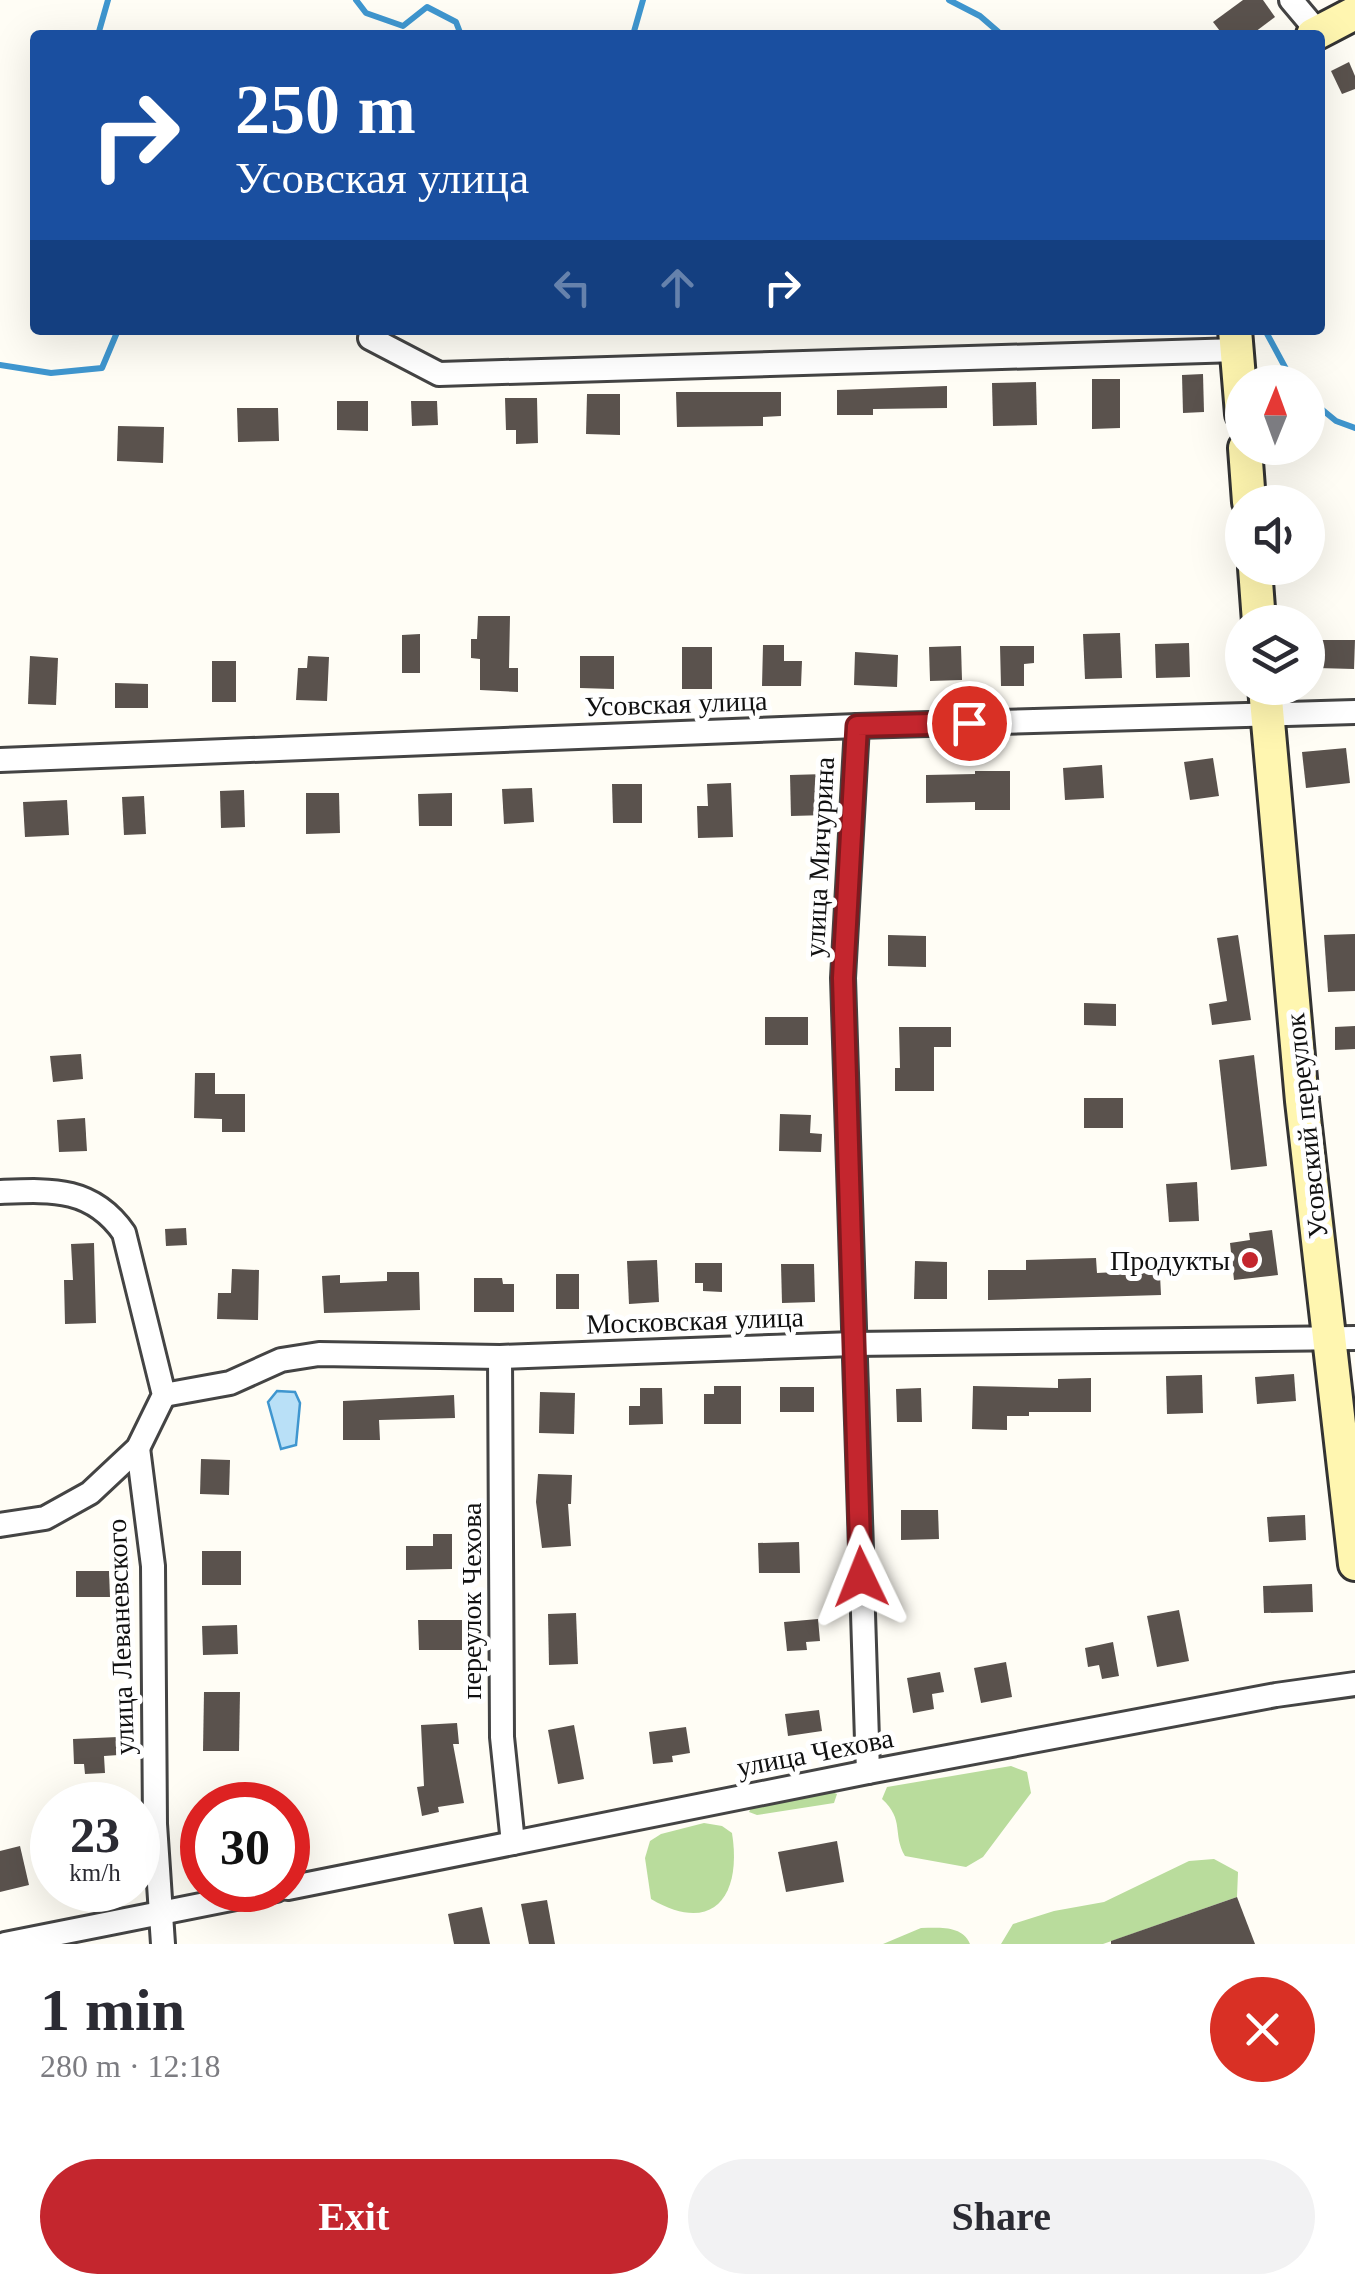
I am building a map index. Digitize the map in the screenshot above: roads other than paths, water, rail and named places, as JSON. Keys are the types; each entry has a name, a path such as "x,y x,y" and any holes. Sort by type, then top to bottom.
{"street":[{"path":"1291,0 1314,30"},
{"path":"1322,30 1355,13"},
{"path":"370,338 439,374 1236,340 1238,365"},
{"name":"Усовская улица","path":"0,760 857,726 1225,704"},
{"name":"Усовский переулок","path":"1266,705 1302,1101 1342,1339 1355,1564"},
{"name":"Усовская улица","path":"1298,705 1355,712"},
{"name":"улица Мичурина","path":"857,726 843,978 868,1772"},
{"path":"0,1192 76,1194 108,1211 124,1233 164,1396 138,1448 90,1493 45,1518 0,1525"},
{"name":"Московская улица","path":"164,1396 230,1384 281,1360 319,1354 500,1357 853,1344 1342,1339"},
{"name":"переулок Чехова","path":"500,1357 502,1737 513,1843"},
{"name":"улица Леваневского","path":"138,1448 153,1566 155,1824 162,1944"},
{"name":"улица Чехова","path":"310,1884 868,1772 1276,1695 1355,1684"},
{"path":"5,1944 180,1909"}],"water":[{"path":"277,1391 295,1392 300,1403 296,1445 281,1449 268,1402"}],"waterway":[{"path":"99,30 108,0"},
{"path":"356,0 366,13 403,26 427,7 456,22 459,30"},
{"path":"634,30 643,0"},
{"path":"949,0 980,16 996,30"},
{"path":"0,365 51,373 102,368 116,335"},
{"path":"1268,335 1284,365"},
{"path":"1325,412 1355,428"}],"place":[{"name":"Продукты","path":"1250,1260"}]}
